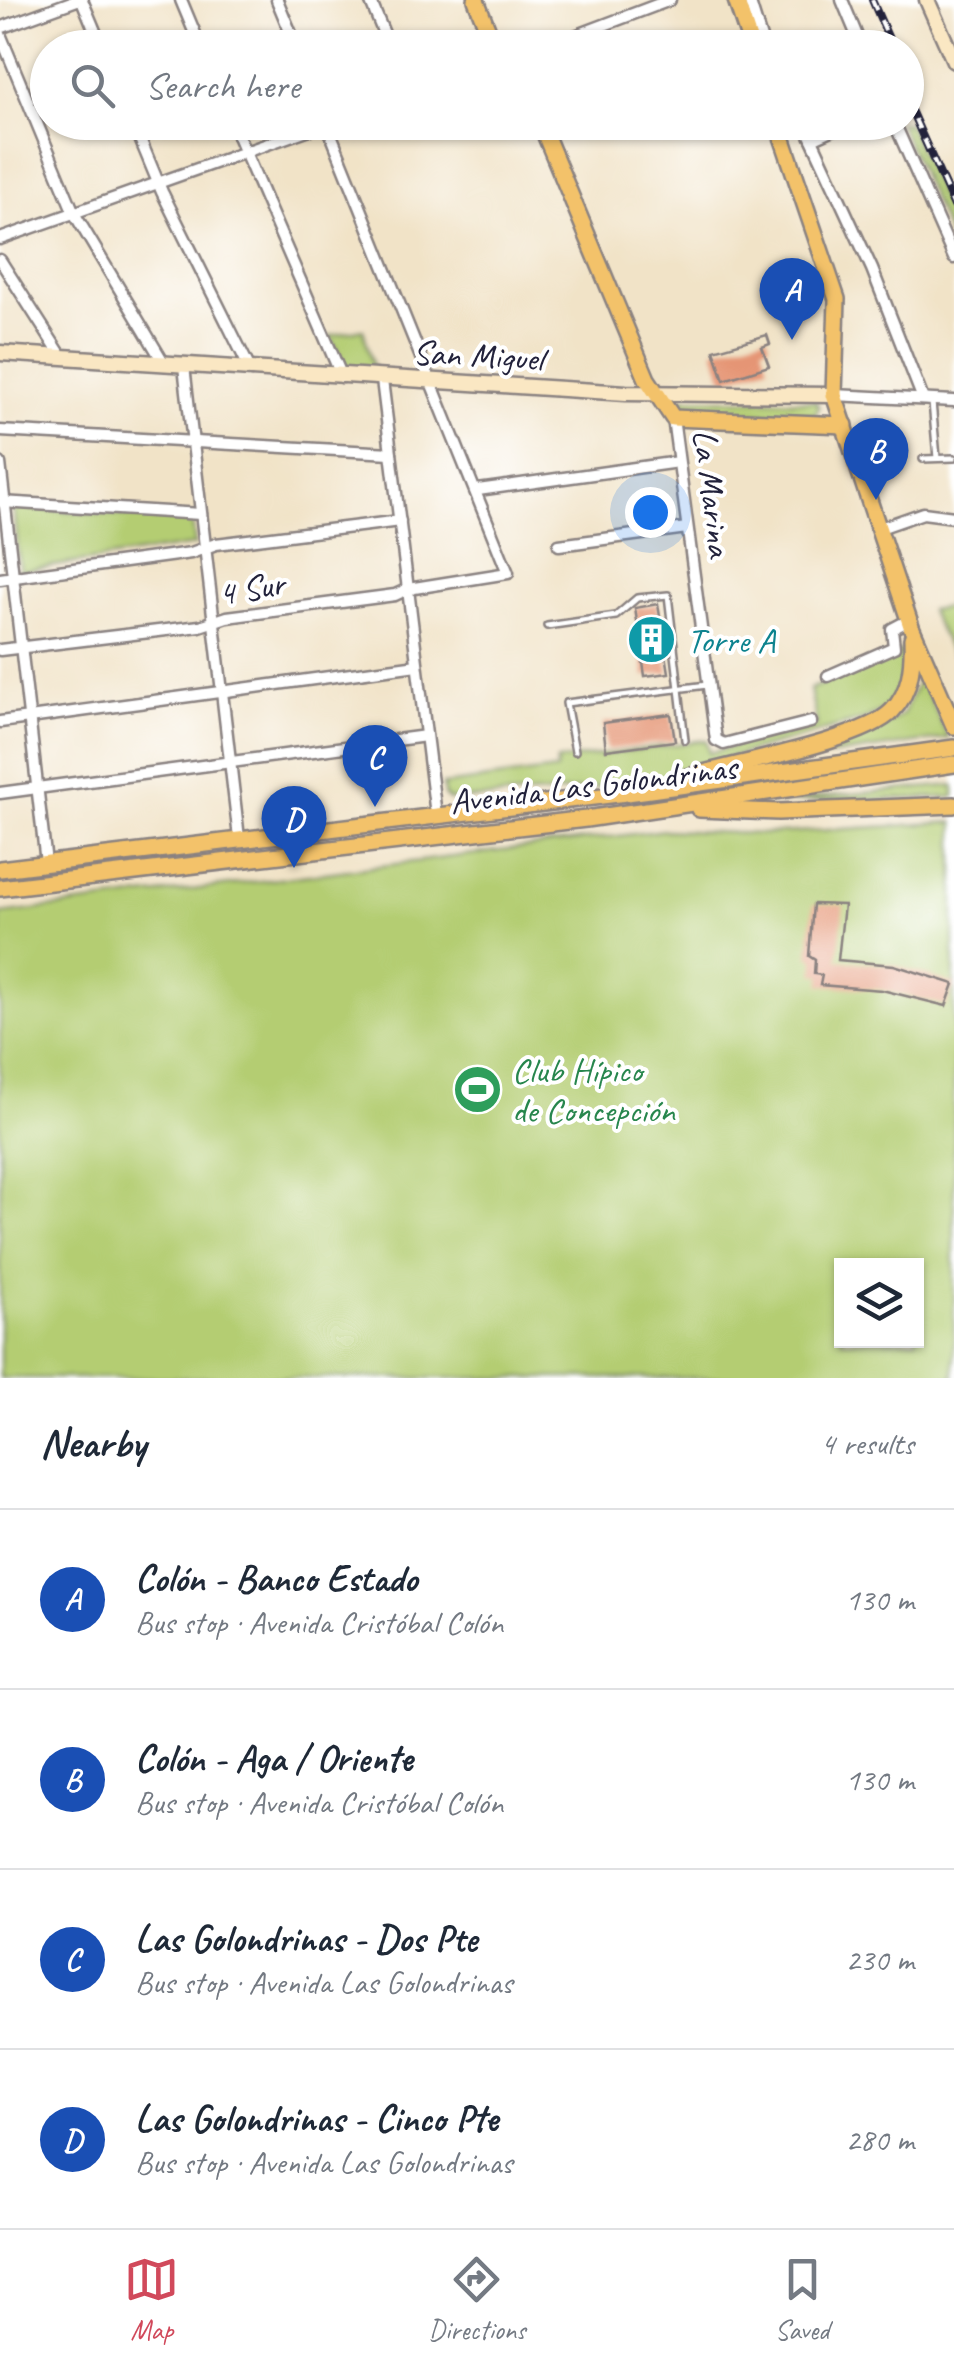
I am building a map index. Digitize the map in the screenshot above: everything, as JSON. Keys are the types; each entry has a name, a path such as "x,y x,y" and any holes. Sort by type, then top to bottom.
{"main road":[{"path":"476,0 488,30"},
{"path":"736,0 746,30"},
{"name":"La Marina","path":"547,140 641,368 673,418"},
{"path":"784,140 837,299 834,395 911,625 954,726"},
{"path":"673,418 844,425"},
{"path":"643,792 876,724 893,711 907,689 911,625"},
{"name":"Avenida Las Golondrinas","path":"0,888 670,807 954,748"},
{"name":"Avenida Las Golondrinas","path":"0,869 643,792 874,767 954,764"},
{"path":"670,807 778,812 954,805"},
{"path":"222,859 238,838"}],"street":[{"path":"30,105 0,31 80,0 94,30"},
{"path":"181,0 194,30"},
{"path":"277,0 290,30"},
{"path":"370,0 382,30"},
{"path":"584,30 641,5 670,0"},
{"path":"749,0 758,30"},
{"path":"842,0 854,30"},
{"path":"927,0 952,51"},
{"path":"44,140 74,213 165,365"},
{"path":"140,140 251,371"},
{"path":"239,140 342,377"},
{"path":"0,240 280,140"},
{"path":"334,140 478,490 678,462"},
{"path":"812,140 928,399"},
{"path":"902,140 954,258"},
{"path":"0,260 62,358"},
{"name":"San Miguel","path":"0,353 433,383 656,394 834,395 954,401"},
{"path":"184,366 238,838"},
{"path":"382,380 436,815"},
{"name":"La Marina","path":"673,418 715,737 721,744 811,722"},
{"path":"0,431 391,453"},
{"path":"0,463 6,578 19,648 46,863"},
{"name":"4 Sur","path":"0,650 395,595 408,588 508,572 478,490"},
{"path":"2,502 201,514"},
{"path":"880,528 922,513 954,517"},
{"path":"6,578 400,522"},
{"path":"559,544 686,528"},
{"path":"828,676 893,648 892,629 911,625"},
{"path":"0,722 418,665"},
{"path":"0,793 426,736"}],"lane":[{"path":"928,399 937,458"},
{"path":"923,459 954,458"},
{"path":"546,626 616,616 637,598 668,594 685,740"},
{"path":"574,751 566,703 708,685"},
{"path":"321,847 325,835 337,826"}],"green space":[{"path":"906,140 915,140 954,228 954,248"},
{"path":"363,329 374,371 347,370 330,336"},
{"path":"682,398 816,401 819,407 814,416 684,412 677,406"},
{"path":"14,507 192,520 195,545 20,571"},
{"path":"954,606 954,658 929,610"},
{"path":"903,650 896,692 885,707 866,719 644,781 546,794 449,800 444,795 443,785 556,770 557,761 706,740 709,753 817,725 810,689"},
{"path":"920,677 948,738 746,768 877,730 903,714"},
{"path":"954,785 954,797 751,803"},
{"name":"Club Hípico de Concepción","path":"954,822 954,1378 0,1378 0,914 665,830 763,834"}],"building":[{"path":"767,335 770,344 762,347 769,366 724,380 714,350"},
{"name":"Torre A","path":"658,604 669,673 645,676 635,608"},
{"path":"671,714 675,741 606,750 603,723"},
{"path":"813,904 844,905 838,960 894,965 954,984 946,1006 882,990 820,985 822,975 814,974 815,960 809,956"}],"railway":[{"path":"872,0 885,30"},
{"path":"924,139 954,206"}],"place":[{"name":"Colón - Banco Estado","path":"792,340"},
{"name":"Colón - Aga / Oriente","path":"876,500"},
{"name":"Torre A","path":"652,640"},
{"name":"Las Golondrinas - Dos Pte","path":"375,807"},
{"name":"Las Golondrinas - Cinco Pte","path":"294,868"},
{"name":"Club Hípico de Concepción","path":"477,1090"}]}
